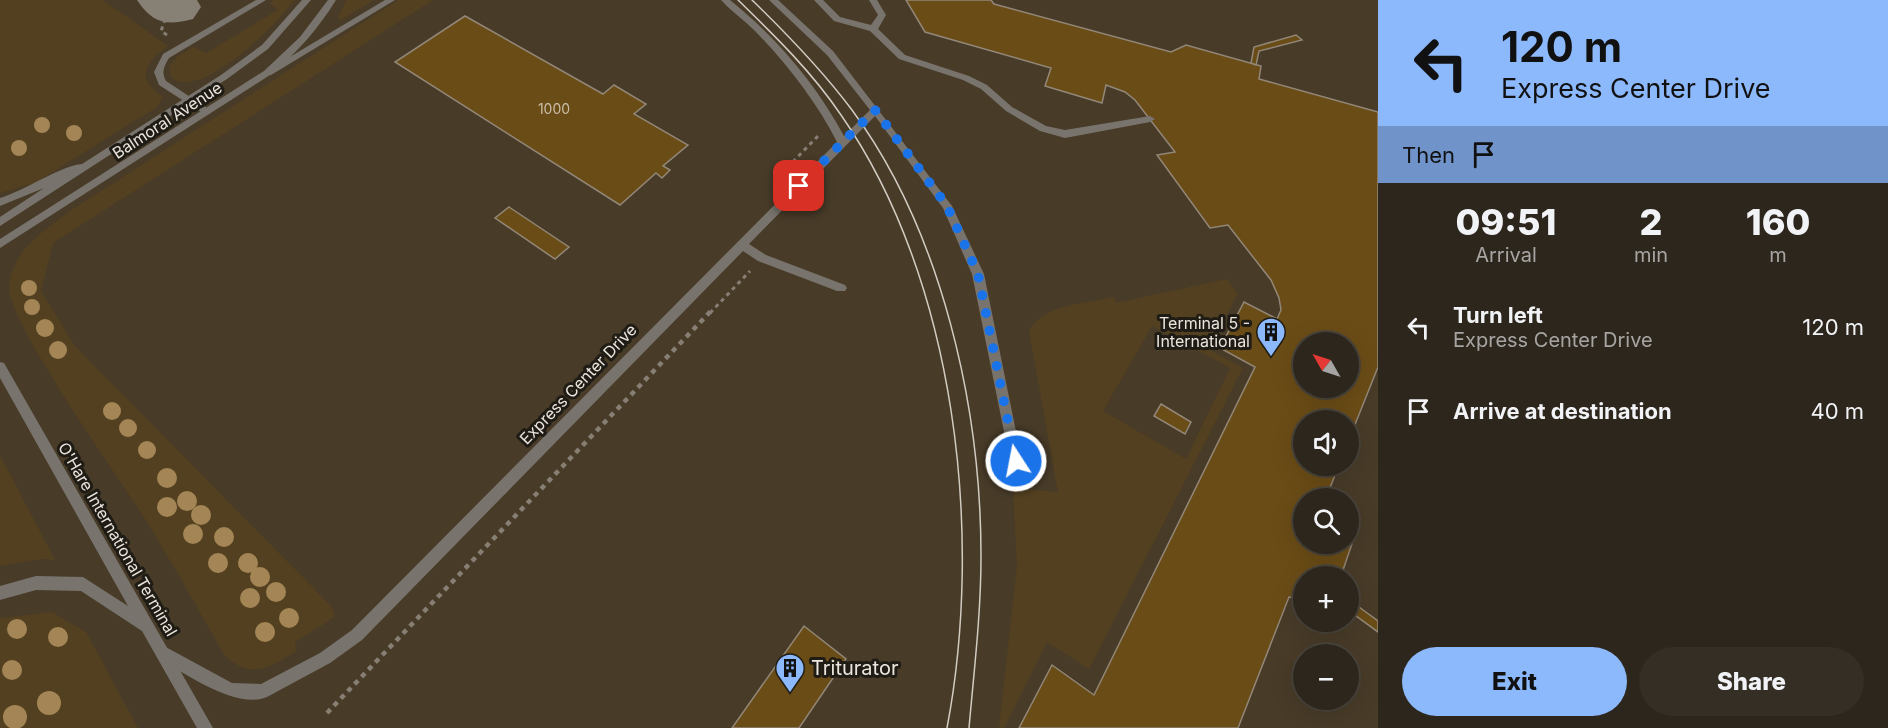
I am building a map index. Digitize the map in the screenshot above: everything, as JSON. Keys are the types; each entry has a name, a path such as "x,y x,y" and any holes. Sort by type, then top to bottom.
{"street":[{"path":"207,112 162,83 158,77 158,67 166,56 262,0"},
{"name":"Balmoral Avenue","path":"0,222 265,47 307,0"},
{"name":"Balmoral Avenue","path":"0,244 267,74 298,47 317,26 332,0"},
{"path":"267,74 391,0"},
{"path":"725,0 766,39 798,75 832,118 842,142"},
{"path":"773,0 830,54 947,206 978,274 1016,461"},
{"path":"818,0 837,19 873,29 902,57 966,78 984,87 1009,110 1043,129 1065,134 1150,119"},
{"path":"873,0 882,15 873,29"},
{"name":"Express Center Drive","path":"162,652 230,690 262,692 325,658 357,634 875,110"},
{"path":"0,202 89,164"},
{"path":"742,245 762,258 841,288"},
{"name":"O'Hare International Terminal","path":"0,367 205,728"},
{"path":"0,593 36,583 83,584 147,627"}],"path":[{"path":"171,38 161,31 169,9 174,7"},
{"path":"327,713 762,258"}],"shaded area":[{"path":"0,0 1378,0 1378,728 0,728"},
{"path":"0,0 103,0 168,46 147,67 146,78 149,84 163,97 157,107 35,183 0,193"},
{"path":"273,0 294,0 256,41 237,57 200,79 184,82 171,77 169,67 178,56 194,47 206,53 278,10 270,4"},
{"path":"346,0 374,0 341,20 338,18"},
{"path":"398,0 433,0 53,243 41,291 74,345 332,607 335,617 295,642 296,651 269,667 252,669 243,667 225,656 170,559 42,360 13,304 9,287 11,274 23,251 41,233 73,209"},
{"path":"1227,279 1238,294 1208,349 1243,368 1089,669 1047,642 1004,728 999,728 1017,566 1013,488 1058,492 1029,331 1044,315 1066,306 1113,297 1116,303","holes":["1152,326 1230,368 1186,459 1103,411"]},
{"path":"0,455 55,560 41,559 0,566"},
{"path":"52,612 86,632 138,728 0,728 0,618"}],"building":[{"name":"Terminal 5 - International","path":"906,0 991,0 994,4 1171,52 1186,45 1261,66 1259,79 1378,112 1378,367 1359,414 1359,410 1293,410 1293,476 1335,476 1330,488 1293,488 1293,554 1348,554 1344,566 1293,566 1293,598 1289,597 1238,728 1019,728 1052,665 1094,695 1255,367 1220,348 1244,302 1277,319 1281,310 1279,298 1271,280 1228,225 1210,228 1157,155 1175,152 1135,100 1125,92 1106,85 1102,103 1045,86 1051,68 925,32"},
{"path":"465,16 603,94 614,85 646,104 634,114 688,145 663,166 670,170 662,178 656,173 620,205 395,62"},
{"path":"1296,35 1302,40 1259,51 1256,65 1251,63 1254,47"},
{"path":"509,207 569,247 555,259 495,218"},
{"path":"1161,404 1191,422 1185,434 1154,416"},
{"path":"1359,607 1378,621 1378,632 1359,618"},
{"name":"Triturator","path":"804,626 846,659 799,728 732,728"}],"taxiway":[{"path":"164,0 174,7"}],"tram line":[{"path":"738,0 805,69 841,115 880,181 911,253 935,330 951,410 960,492 962,573 958,652 947,728"},
{"path":"752,0 829,81 852,110 883,158 910,210 932,265 950,323 964,382 974,441 979,499 980,599 969,728"}],"place":[{"name":"Terminal 5 - International","path":"1271,358"},
{"name":"Triturator","path":"790,694"}],"route":[{"path":"799,186 875,110 947,206 978,274 1016,461"}]}
